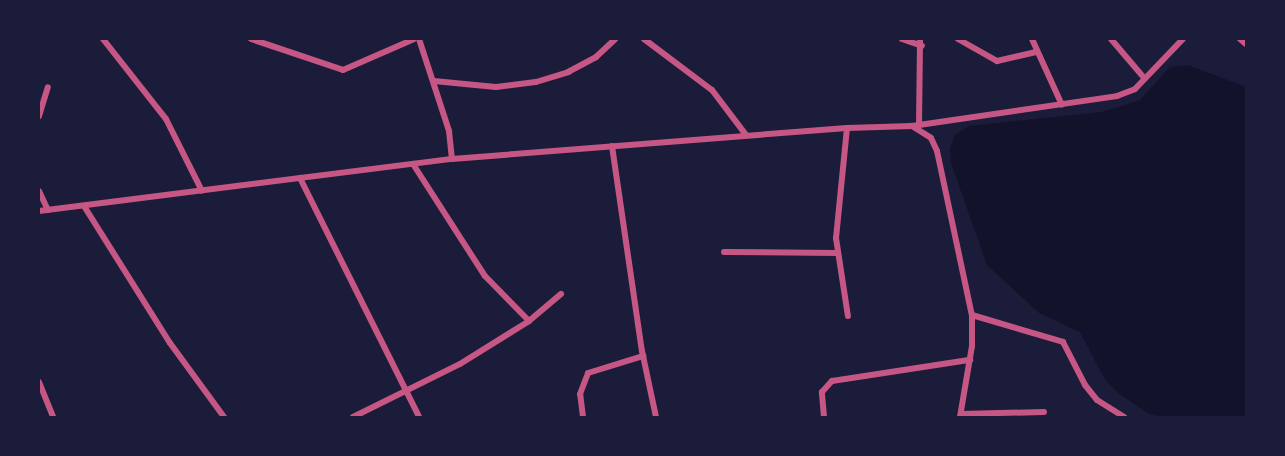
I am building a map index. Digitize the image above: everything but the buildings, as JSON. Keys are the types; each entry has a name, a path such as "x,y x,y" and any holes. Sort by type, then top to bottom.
{"street":[{"path":"103,39 166,119 201,190"},
{"path":"251,39 344,70 417,39 434,81 449,131 452,159"},
{"path":"434,81 496,87 536,82 568,72 596,57 615,39"},
{"path":"644,39 712,90 746,135"},
{"path":"903,39 921,42 916,126"},
{"path":"958,39 997,62 1035,52"},
{"path":"1032,39 1035,52 1062,105"},
{"path":"1111,39 1145,79"},
{"path":"39,211 452,159 746,135 916,126 1062,105 1117,96 1136,89 1183,39"},
{"path":"1240,39 1246,44"},
{"path":"39,116 48,87"},
{"path":"916,126 931,138 937,151 972,315 970,360 960,415 1044,412"},
{"path":"847,128 838,253 848,316"},
{"path":"612,146 643,356 656,417"},
{"path":"413,164 485,276 529,321"},
{"path":"300,178 419,417"},
{"path":"39,191 48,210"},
{"path":"84,206 170,343 224,417"},
{"path":"724,252 838,253"},
{"path":"353,417 460,364 529,321 561,294"},
{"path":"972,315 1063,342 1085,385 1097,400 1124,417"},
{"path":"583,417 580,394 588,373 643,356"},
{"path":"824,417 822,392 832,381 970,360"},
{"path":"39,382 53,417"}],"shaded area":[{"path":"1188,65 1246,87 1246,417 1162,417 1149,414 1117,392 1104,378 1080,332 1039,313 987,265 951,163 950,148 955,135 969,126 1101,112 1140,100 1170,67"}]}
